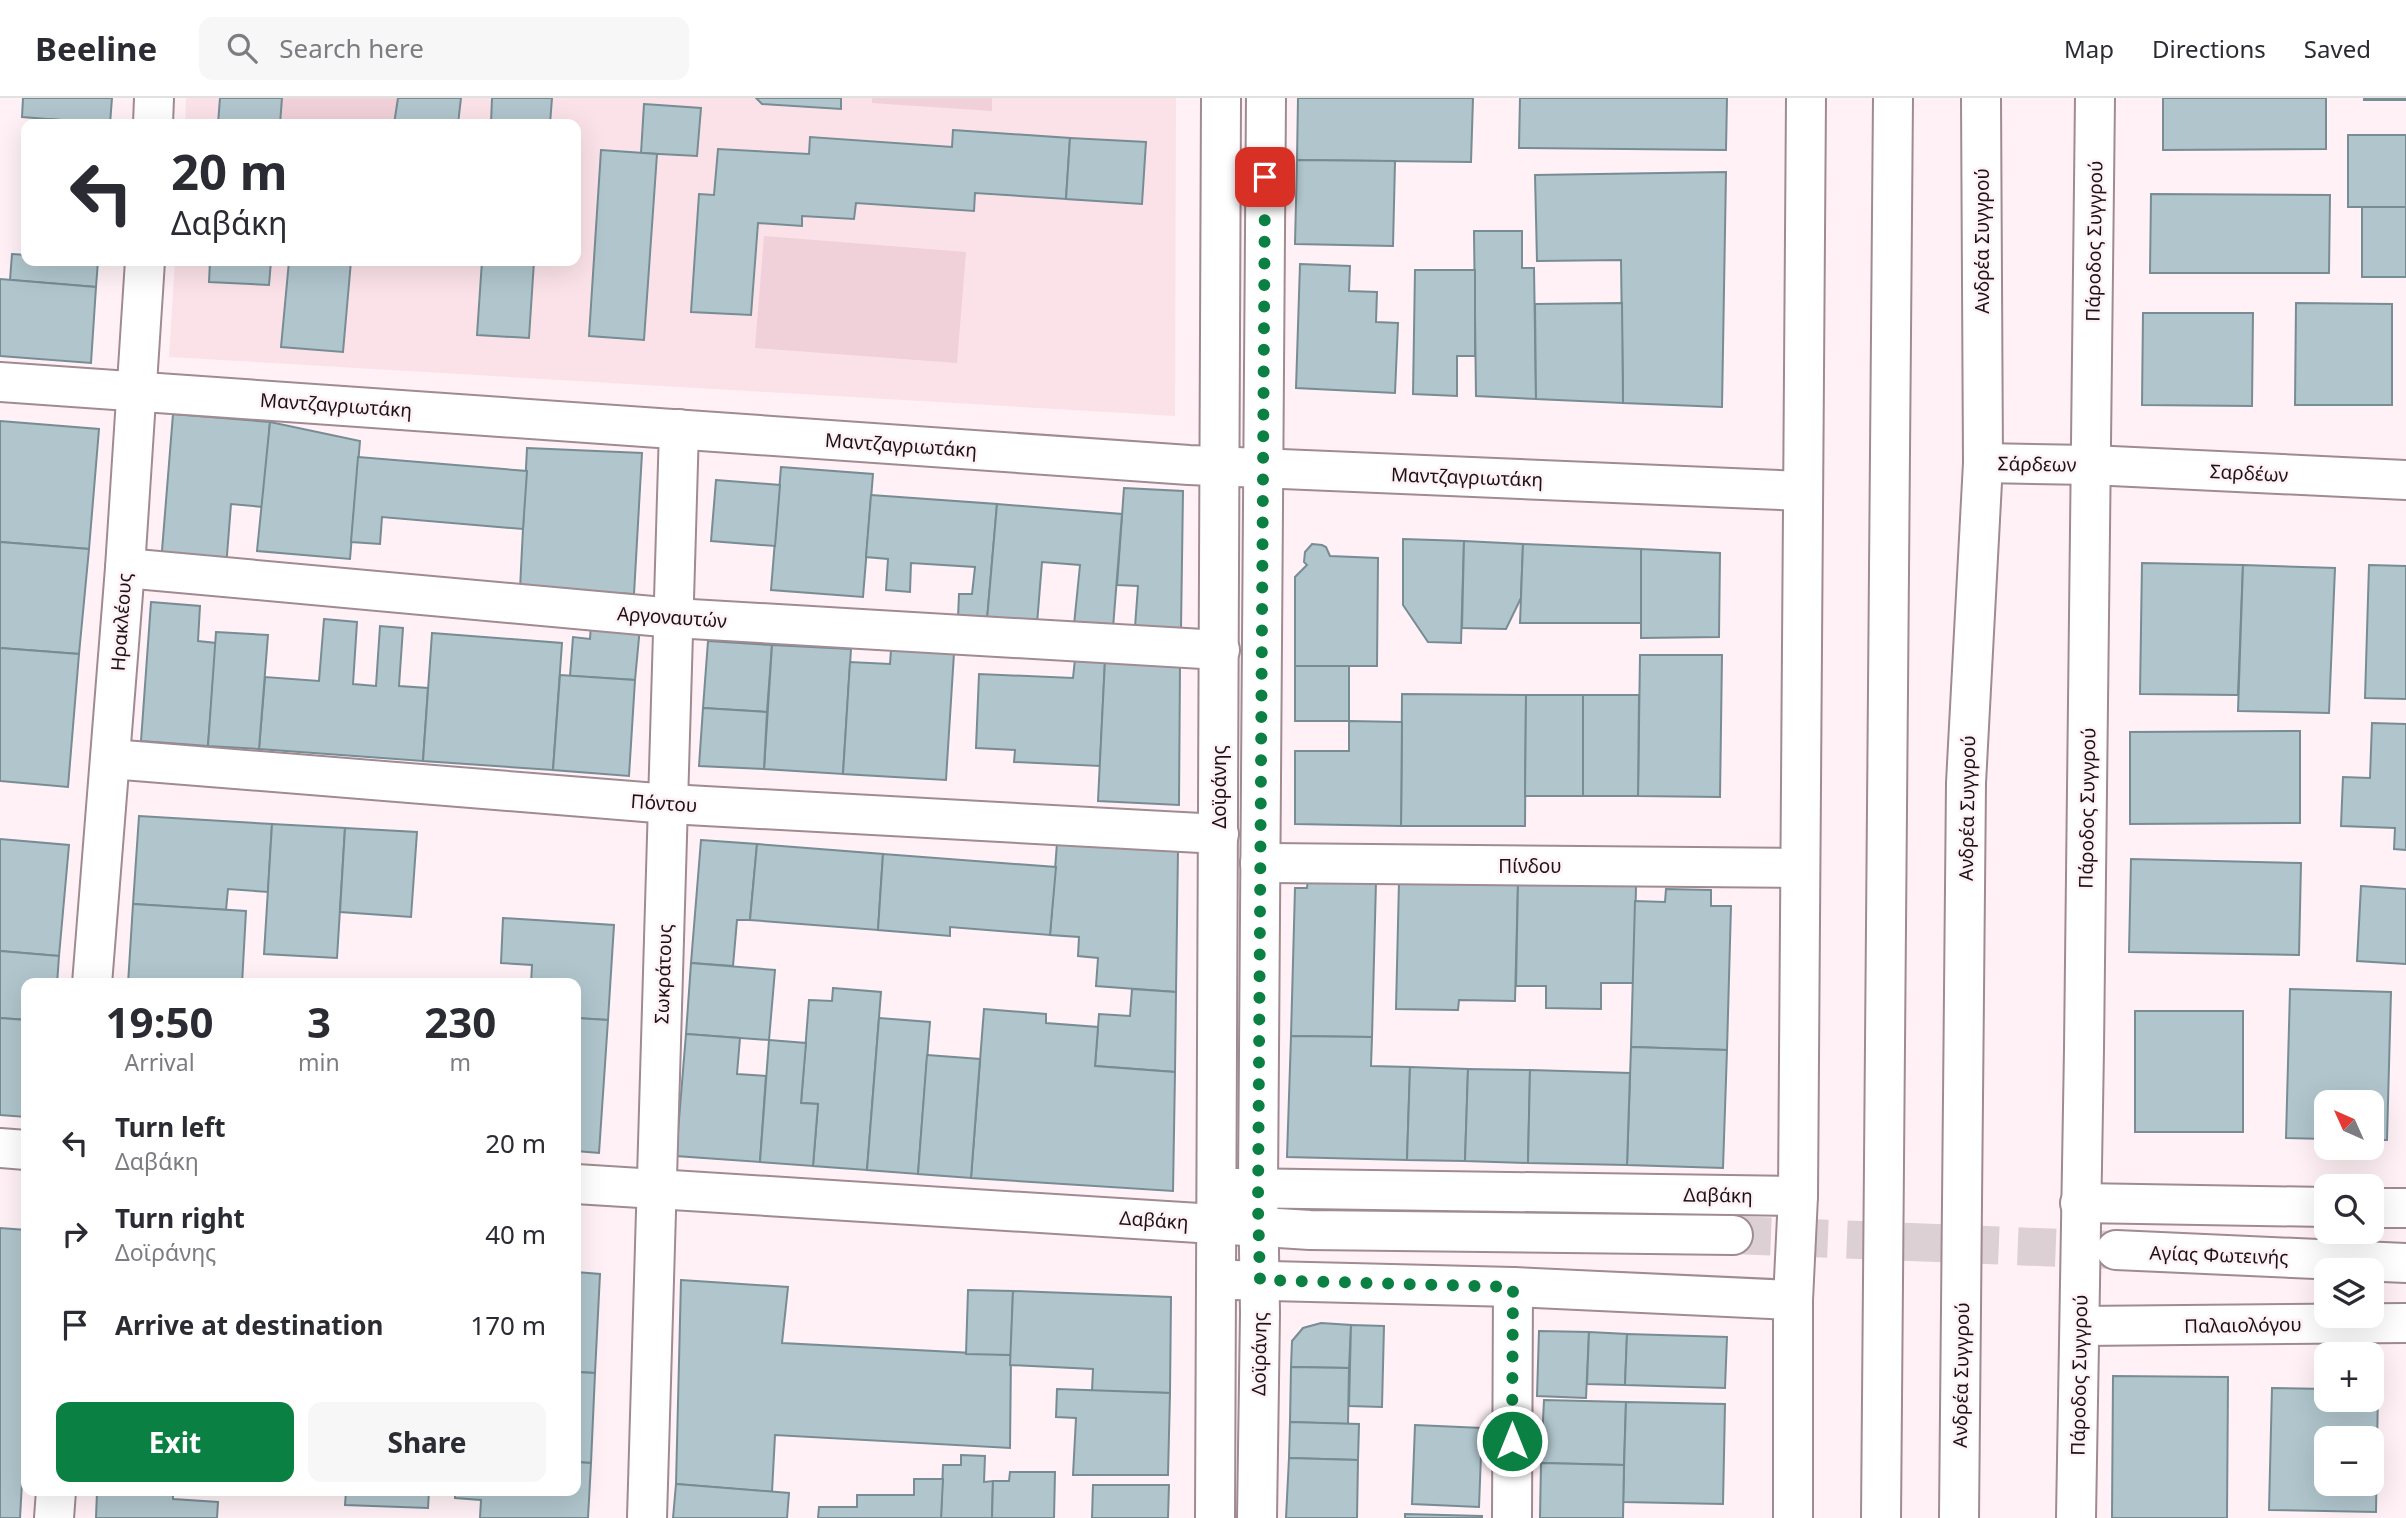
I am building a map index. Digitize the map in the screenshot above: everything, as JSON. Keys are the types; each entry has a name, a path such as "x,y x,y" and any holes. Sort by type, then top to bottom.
{"main road":[{"path":"153,119 154,98"},
{"name":"Δοϊράνης","path":"1215,1518 1221,98"},
{"name":"Δοϊράνης","path":"1257,1518 1266,98"},
{"path":"1793,1518 1806,98"},
{"path":"1881,1518 1893,98"},
{"name":"Ανδρέα Συγγρού","path":"1959,1518 1966,783 1983,463 1981,98"},
{"name":"Πάροδος Συγγρού","path":"2076,1518 2095,98"},
{"name":"Ηρακλέους","path":"93,978 125,568 145,266"},
{"name":"Μαντζαγριωτάκη","path":"0,382 1220,466 1803,491"},
{"name":"Σωκράτους","path":"647,1518 679,429"},
{"name":"Σάρδεων","path":"1983,463 2091,465"},
{"name":"Σαρδέων","path":"2091,465 2406,481"},
{"name":"Αργοναυτών","path":"125,568 674,618 1220,650"},
{"name":"Πόντου","path":"111,758 668,804 1219,834"},
{"name":"Πίνδου","path":"1260,863 1800,868"},
{"path":"0,1148 21,1150"},
{"name":"Δαβάκη","path":"581,1184 657,1189 1218,1206 1258,1227 1310,1230 1733,1235"},
{"name":"Δαβάκη","path":"1218,1206 1258,1187 1798,1196"},
{"path":"2080,1203 2314,1207"},
{"path":"2384,1208 2406,1208"},
{"name":"Αγίας Φωτεινής","path":"2116,1250 2406,1263"},
{"path":"1217,1279 1513,1287 1793,1300"},
{"path":"1512,1518 1513,1287"},
{"name":"Παλαιολόγου","path":"2080,1326 2406,1323"},
{"path":"54,1518 56,1496"}],"shaded area":[{"path":"186,98 1176,98 1175,416 169,357 175,266 581,266 581,119 185,119"},
{"path":"282,98 398,98 395,119 280,119"},
{"path":"872,98 992,98 992,111 872,103"},
{"path":"764,236 966,252 957,363 755,348"}],"building":[{"path":"23,98 112,98 110,119 22,117"},
{"path":"220,98 282,98 280,119 218,119"},
{"path":"398,98 461,98 459,119 395,119"},
{"path":"492,98 552,98 550,119 491,119"},
{"path":"756,98 841,98 841,109 762,104"},
{"path":"1298,98 1473,98 1471,162 1297,160"},
{"path":"1520,98 1727,98 1726,150 1519,148"},
{"path":"2163,98 2326,98 2326,149 2163,150"},
{"path":"2406,98 2406,100 2364,100"},
{"path":"644,104 701,108 697,156 641,153"},
{"path":"953,130 1070,138 1066,199 975,193 974,211 856,203 854,219 802,216 802,226 758,223 751,315 691,312 699,194 714,195 718,149 809,154 810,137 952,147"},
{"path":"2348,135 2406,135 2406,207 2348,207"},
{"path":"1070,138 1146,142 1142,204 1066,199"},
{"path":"601,150 657,154 644,340 589,336"},
{"path":"1297,160 1395,161 1393,246 1295,244"},
{"path":"1726,172 1722,407 1623,403 1621,260 1537,261 1535,175"},
{"path":"2151,194 2330,195 2329,273 2150,273"},
{"path":"2362,207 2406,207 2406,277 2362,277"},
{"path":"1474,231 1522,231 1522,268 1534,268 1536,399 1476,396"},
{"path":"12,254 21,255 21,266 98,266 96,287 10,280"},
{"path":"1300,264 1350,266 1349,291 1377,292 1376,322 1398,323 1395,393 1296,388"},
{"path":"210,266 271,266 269,285 209,282"},
{"path":"289,266 351,266 343,352 281,347"},
{"path":"482,266 534,266 529,338 477,335"},
{"path":"1415,270 1475,270 1475,356 1457,356 1457,396 1413,394"},
{"path":"0,279 96,287 91,363 0,356"},
{"path":"1622,303 1623,403 1536,399 1535,304"},
{"path":"2296,303 2392,304 2392,405 2295,405"},
{"path":"2143,313 2253,313 2252,406 2142,405"},
{"path":"173,414 270,422 263,507 231,504 226,568 161,563"},
{"path":"0,421 99,429 89,549 0,542"},
{"path":"270,422 360,441 350,559 257,551"},
{"path":"527,448 642,453 634,594 520,589"},
{"path":"358,457 527,471 523,529 382,517 380,544 351,542"},
{"path":"781,467 873,474 863,597 771,590"},
{"path":"716,480 780,485 775,546 711,541"},
{"path":"1124,488 1183,491 1181,630 1135,627 1138,586 1117,585"},
{"path":"871,495 997,504 987,620 958,618 959,594 972,594 975,567 911,563 910,592 886,590 888,559 866,557"},
{"path":"997,504 1122,514 1113,628 1074,625 1080,565 1042,562 1037,624 987,620"},
{"path":"1403,539 1464,541 1461,643 1428,642 1403,605"},
{"path":"1464,541 1523,544 1521,598 1506,629 1462,628"},
{"path":"0,542 89,549 79,654 0,648"},
{"path":"1312,544 1326,547 1330,556 1378,558 1377,666 1295,666 1295,577 1307,565 1304,562 1305,552"},
{"path":"1523,544 1641,549 1641,623 1520,623"},
{"path":"1641,549 1720,553 1719,637 1641,638"},
{"path":"2142,563 2243,565 2238,695 2140,694"},
{"path":"2243,565 2335,568 2329,713 2238,711"},
{"path":"2369,565 2406,566 2406,699 2365,698"},
{"path":"151,602 200,606 198,641 216,643 208,746 141,741"},
{"path":"324,619 357,622 353,684 376,686 380,626 403,628 399,686 428,688 423,761 259,749 265,677 319,681"},
{"path":"591,624 640,627 635,680 570,676 573,637 590,639"},
{"path":"216,632 268,635 259,749 208,746"},
{"path":"432,633 562,643 553,770 423,761"},
{"path":"708,641 772,645 767,712 703,708"},
{"path":"772,645 851,649 843,774 764,769"},
{"path":"0,648 79,654 68,787 0,781"},
{"path":"891,650 954,653 946,780 843,774 850,662 890,664"},
{"path":"1640,655 1722,655 1720,797 1638,796"},
{"path":"1075,659 1105,660 1100,766 1014,762 1015,750 976,748 979,674 1073,678"},
{"path":"1105,660 1180,665 1179,805 1098,801"},
{"path":"1295,666 1349,666 1349,721 1295,721"},
{"path":"560,675 635,680 629,776 553,770"},
{"path":"1402,694 1526,695 1525,826 1401,826"},
{"path":"1526,695 1583,695 1583,796 1525,796"},
{"path":"1583,695 1639,695 1638,796 1583,796"},
{"path":"703,708 767,712 764,769 699,766"},
{"path":"1349,721 1402,722 1401,826 1295,824 1295,751 1349,751"},
{"path":"2372,723 2406,724 2406,850 2394,849 2395,828 2341,826 2343,777 2370,778"},
{"path":"2300,731 2300,823 2130,824 2130,732"},
{"path":"139,816 272,824 268,892 228,889 226,910 133,904"},
{"path":"272,824 345,828 337,958 264,954"},
{"path":"345,828 417,832 411,917 340,912"},
{"path":"0,839 69,845 59,956 0,951"},
{"path":"701,840 757,844 750,920 737,920 733,966 691,963"},
{"path":"1057,843 1178,849 1176,992 1096,986 1098,958 1078,956 1079,937 1050,935"},
{"path":"757,844 883,854 878,930 750,920"},
{"path":"883,854 1056,867 1050,935 950,927 950,936 878,930"},
{"path":"2131,859 2301,863 2299,955 2129,952"},
{"path":"1308,879 1376,881 1372,1037 1291,1036 1295,888 1307,888"},
{"path":"1399,881 1518,883 1515,1001 1459,1000 1458,1010 1396,1009"},
{"path":"1518,883 1636,886 1634,983 1601,983 1601,1009 1546,1008 1546,986 1516,986"},
{"path":"2361,886 2406,889 2406,964 2357,961"},
{"path":"1666,889 1711,890 1711,906 1731,906 1727,1050 1631,1047 1635,901 1665,902"},
{"path":"133,904 246,911 242,978 128,978"},
{"path":"503,918 614,925 608,1020 581,1018 581,978 531,978 532,965 501,963"},
{"path":"0,951 59,956 57,978 21,978 21,1020 0,1018"},
{"path":"691,963 775,970 769,1040 686,1034"},
{"path":"833,988 881,992 867,1170 813,1166 818,1104 801,1103 809,1000 832,1001"},
{"path":"1132,989 1176,992 1175,1072 1095,1066 1099,1014 1130,1016"},
{"path":"2290,989 2391,992 2387,1140 2384,1140 2384,1090 2314,1090 2314,1139 2286,1138"},
{"path":"984,1009 1046,1014 1046,1023 1098,1027 1095,1066 1175,1072 1173,1191 971,1178"},
{"path":"2135,1011 2243,1011 2243,1132 2135,1132"},
{"path":"0,1018 21,1020 21,1117 0,1115"},
{"path":"581,1018 608,1020 599,1153 581,1151"},
{"path":"879,1018 930,1022 918,1174 867,1170"},
{"path":"686,1034 740,1038 737,1074 766,1076 760,1162 676,1156"},
{"path":"1291,1036 1372,1037 1371,1066 1410,1067 1407,1160 1287,1157"},
{"path":"769,1040 806,1043 801,1103 818,1104 813,1166 760,1162"},
{"path":"1631,1047 1727,1050 1723,1168 1627,1165"},
{"path":"927,1055 980,1059 971,1178 918,1174"},
{"path":"1410,1067 1468,1069 1465,1161 1407,1160"},
{"path":"1468,1069 1530,1070 1528,1163 1465,1161"},
{"path":"1530,1070 1630,1073 1627,1165 1528,1163"},
{"path":"0,1228 21,1230 21,1496 20,1518 0,1518"},
{"path":"581,1272 600,1274 595,1373 581,1372"},
{"path":"681,1280 788,1287 782,1343 1011,1355 1010,1448 775,1435 772,1492 676,1484"},
{"path":"968,1290 1013,1291 1011,1355 966,1354"},
{"path":"1013,1291 1171,1297 1170,1393 1092,1391 1093,1369 1010,1365"},
{"path":"1321,1323 1351,1325 1349,1368 1291,1367 1292,1341 1303,1328"},
{"path":"1351,1325 1384,1326 1382,1407 1349,1406"},
{"path":"1539,1331 1589,1332 1586,1398 1537,1396"},
{"path":"1589,1332 1627,1334 1625,1385 1587,1384"},
{"path":"1627,1334 1727,1337 1725,1388 1625,1385"},
{"path":"1291,1367 1349,1368 1348,1424 1290,1422"},
{"path":"581,1372 595,1373 591,1463 581,1462"},
{"path":"2113,1376 2228,1377 2227,1518 2112,1518"},
{"path":"2272,1388 2314,1389 2314,1412 2378,1412 2377,1426 2314,1426 2314,1496 2376,1496 2376,1512 2269,1510"},
{"path":"1057,1389 1170,1393 1168,1475 1073,1475 1076,1418 1056,1417"},
{"path":"1544,1400 1626,1402 1624,1465 1541,1463"},
{"path":"1626,1402 1725,1404 1723,1504 1623,1502"},
{"path":"1290,1422 1359,1424 1358,1460 1289,1458"},
{"path":"1415,1425 1482,1428 1479,1507 1412,1504"},
{"path":"961,1455 985,1456 984,1482 993,1481 992,1518 941,1518 943,1465 961,1465"},
{"path":"1289,1458 1358,1460 1357,1518 1286,1518"},
{"path":"581,1462 591,1463 588,1518 480,1518 481,1500 455,1498 581,1496"},
{"path":"1541,1463 1624,1465 1623,1518 1540,1518"},
{"path":"1010,1472 1055,1472 1054,1518 992,1518 993,1481 1009,1481"},
{"path":"914,1479 943,1479 941,1518 818,1518 819,1507 857,1507 857,1495 914,1495"},
{"path":"676,1484 789,1493 787,1518 673,1518"},
{"path":"1093,1485 1169,1485 1168,1518 1092,1518"},
{"path":"97,1496 173,1496 173,1499 218,1502 217,1518 96,1518"},
{"path":"346,1496 429,1496 428,1508 345,1505"},
{"path":"1405,1514 1482,1516 1482,1518 1405,1518"}],"tunnel":[{"path":"1733,1235 2112,1250"}],"route":[{"path":"1265,177 1258,1207 1260,1280 1513,1287 1512,1441"}]}
